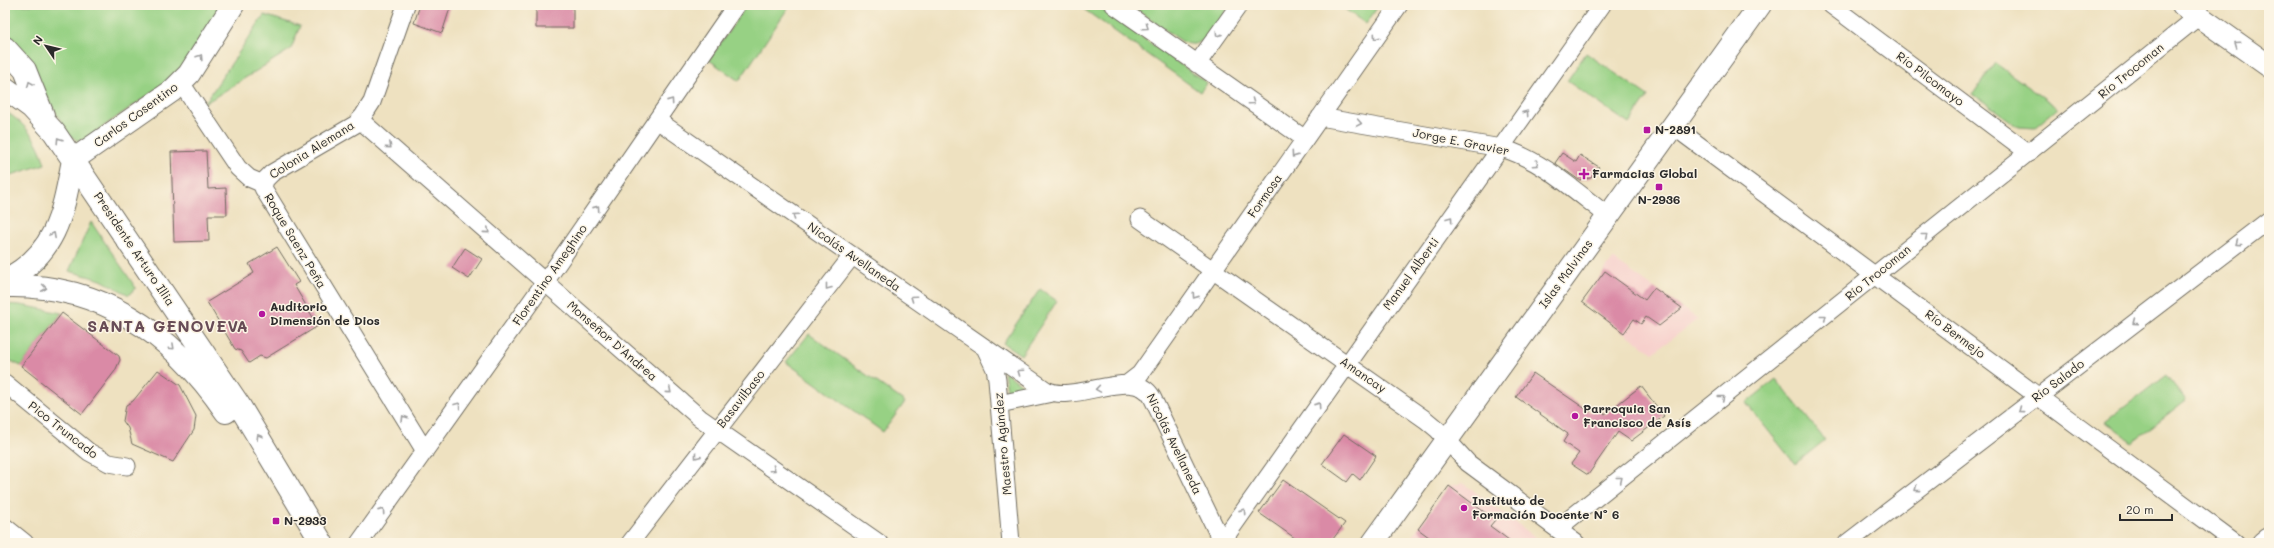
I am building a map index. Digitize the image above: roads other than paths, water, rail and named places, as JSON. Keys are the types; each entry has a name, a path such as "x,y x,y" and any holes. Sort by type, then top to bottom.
{"main road":[{"name":"Carlos Cosentino","path":"73,160 181,83 193,68 233,5"},
{"name":"Islas Malvinas","path":"1373,543 1760,5"},
{"path":"2191,11 2269,66"},
{"path":"5,48 25,70 44,120"},
{"path":"5,88 20,98 44,120"},
{"name":"Presidente Arturo Illia","path":"44,120 73,160 235,399 322,543"},
{"path":"5,280 19,273 51,239 63,209 73,160"},
{"path":"5,286 50,289 101,303 120,310 171,346 213,394 311,543"},
{"path":"2263,543 2269,538"}],"street":[{"name":"Colonia Alemana","path":"263,184 272,173 360,120 372,102 406,5"},
{"name":"Florentino Ameghino","path":"360,543 545,282 736,5"},
{"path":"1114,5 1305,139"},
{"path":"1197,64 1239,5"},
{"name":"Formosa","path":"1127,384 1140,374 1399,5"},
{"name":"Manuel Alberti","path":"1221,543 1346,364 1602,5"},
{"name":"Río Pilcomayo","path":"1831,5 2029,153"},
{"name":"Río Trocoman","path":"1557,529 2029,153 2191,11"},
{"name":"Roque Saenz Peña","path":"181,83 238,168 249,178 263,184 266,195 425,451"},
{"name":"Jorge E. Gravier","path":"1320,117 1501,148 1529,159 1608,216"},
{"name":"Monseñor D'Andrea","path":"360,120 717,430 879,543"},
{"name":"Nicolás Avellaneda","path":"657,120 984,348 1052,393"},
{"name":"Río Bermejo","path":"1673,126 2236,543"},
{"name":"Amancay","path":"1140,219 1426,420 1468,463 1576,543"},
{"name":"Río Salado","path":"1847,543 2269,220"},
{"name":"Basavilbaso","path":"630,543 852,256"},
{"name":"Maestro Agúndez","path":"984,348 995,369 1012,543"},
{"name":"Pico Truncado","path":"5,383 89,452 109,462 127,466"},
{"name":"Nicolás Avellaneda","path":"999,404 1052,393 1064,394 1127,384 1139,385 1151,394 1221,543"},
{"path":"5,527 25,543"}],"place":[{"name":"N-2891","path":"1647,130"},
{"name":"Farmacias Global","path":"1584,174"},
{"name":"N-2936","path":"1659,187"},
{"name":"Auditorio Dimensión de Dios","path":"262,314"},
{"name":"Parroquia San Francisco de Asís","path":"1575,416"},
{"name":"Instituto de Formación Docente N° 6","path":"1464,508"},
{"name":"N-2933","path":"276,521"}],"district":[{"name":"SANTA GENOVEVA","path":"168,326"}]}
